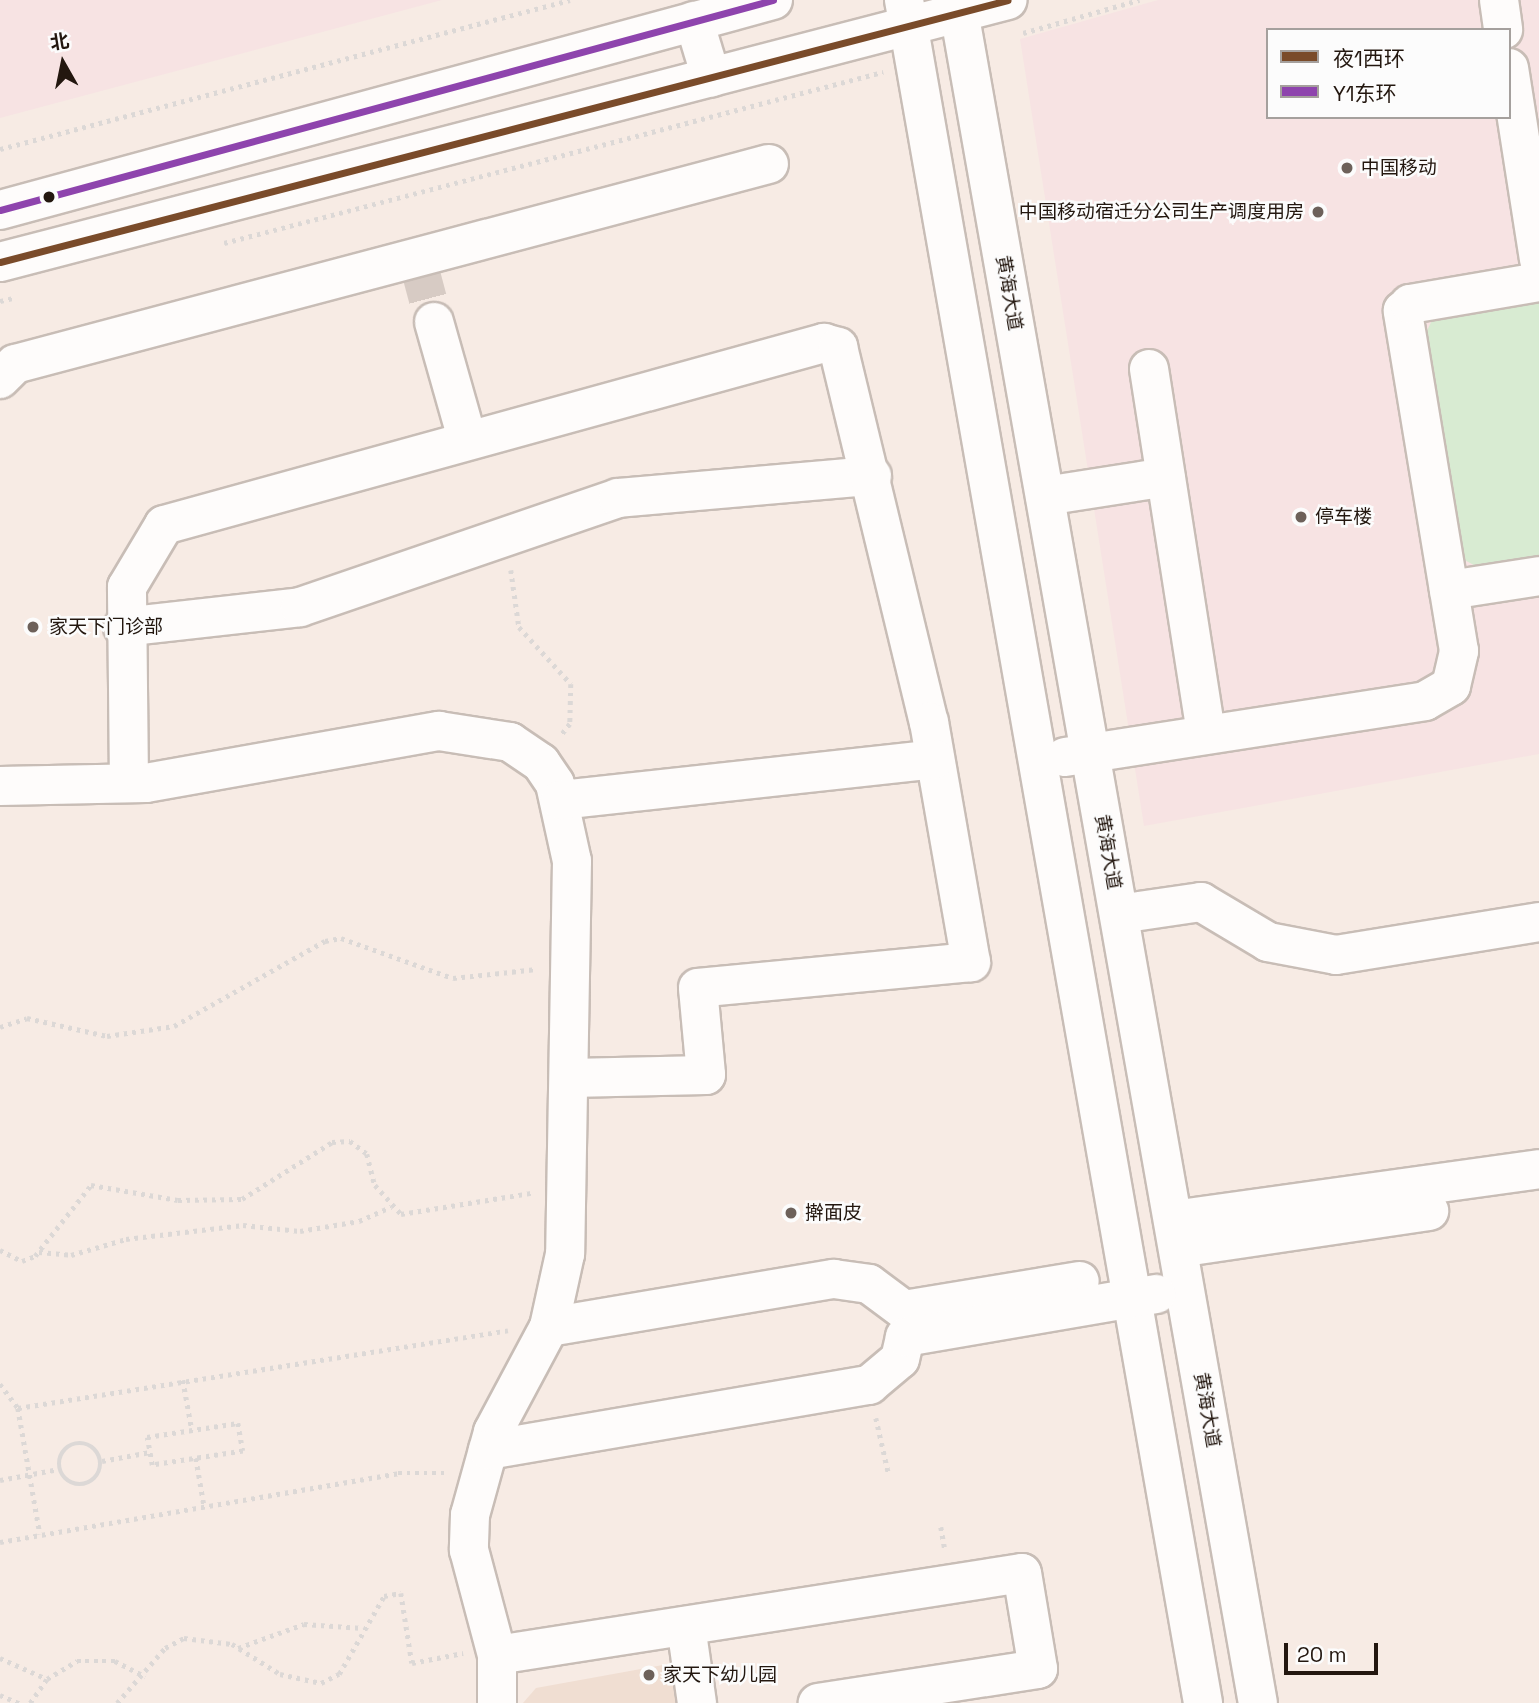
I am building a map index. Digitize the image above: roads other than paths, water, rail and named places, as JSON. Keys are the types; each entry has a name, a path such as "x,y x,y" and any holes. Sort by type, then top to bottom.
{"street":[{"path":"0,210 773,0"},
{"path":"0,262 711,77 907,13 1008,0"},
{"path":"1499,0 1503,28"},
{"name":"黄海大道","path":"958,7 1258,1703"},
{"path":"907,13 1203,1703"},
{"path":"695,21 711,77"},
{"path":"1511,81 1539,260"},
{"path":"5,364 417,260 769,164"},
{"path":"1038,761 1438,696 1459,664 1403,311 1410,304 1539,282"},
{"path":"434,322 467,439"},
{"path":"129,783 123,627 136,565 164,525 467,439 824,343 838,347 846,364 935,759 971,962 698,988 706,1075 570,1078"},
{"path":"1149,369 1206,735"},
{"path":"123,627 300,607 358,592 540,521 644,495 872,476"},
{"path":"1045,496 1166,477"},
{"path":"1449,590 1539,576"},
{"path":"0,786 129,783 439,731 510,742 541,763 560,800 572,861 565,1254 549,1327 484,1465 469,1550 496,1651 497,1703"},
{"path":"560,800 935,759"},
{"path":"1119,914 1201,902 1268,942 1336,955 1539,922"},
{"path":"484,1465 869,1385 900,1359 905,1337 1130,1285 1179,1255 1539,1169"},
{"path":"1179,1255 1539,1195"},
{"path":"549,1327 834,1279 869,1283 904,1310 1130,1285"},
{"path":"496,1651 686,1626 1022,1573 1038,1669 818,1703"},
{"path":"686,1626 697,1703"}],"tunnel":[{"path":"418,262 434,322"}],"place":[{"name":"中国移动","path":"1347,168"},
{"name":"中国移动宿迁分公司生产调度用房","path":"1318,212"},
{"name":"停车楼","path":"1301,517"},
{"name":"家天下门诊部","path":"33,627"},
{"name":"擀面皮","path":"791,1213"},
{"name":"家天下幼儿园","path":"649,1675"}]}
